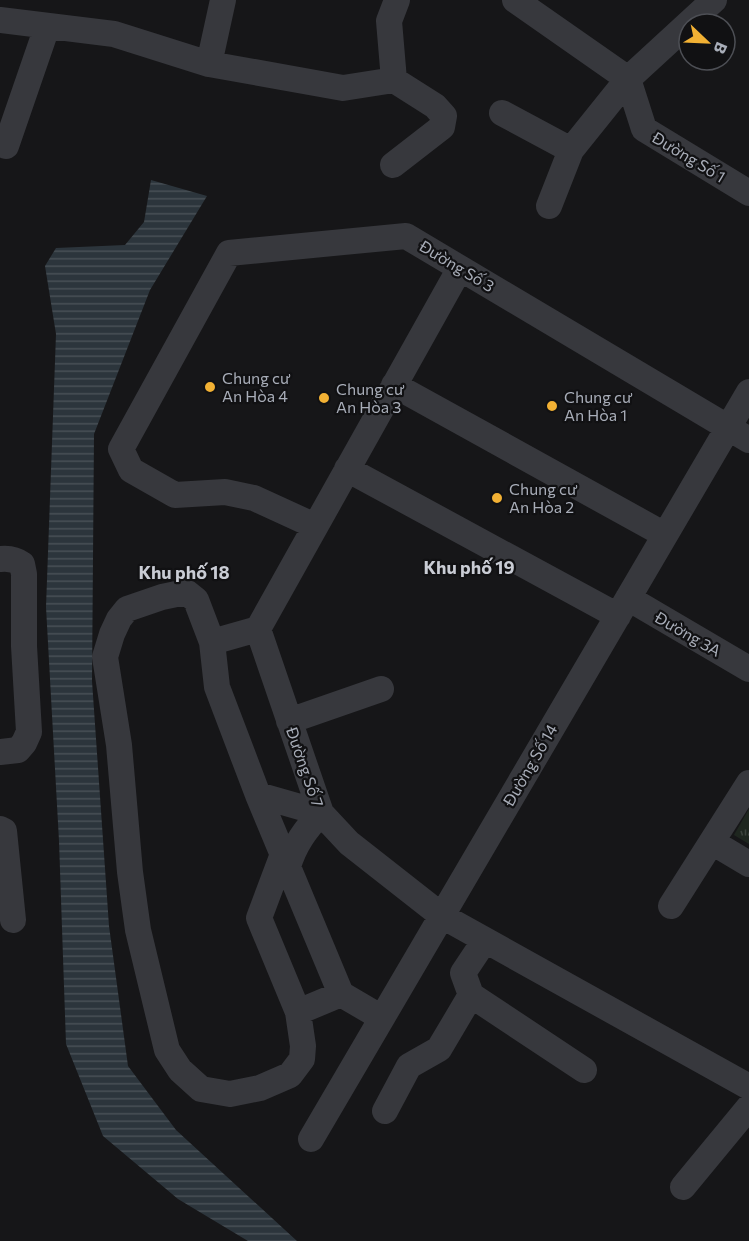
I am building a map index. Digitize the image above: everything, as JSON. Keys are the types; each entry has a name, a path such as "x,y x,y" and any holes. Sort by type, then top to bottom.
{"street":[{"path":"209,64 223,0"},
{"path":"394,80 389,21 397,0"},
{"path":"515,0 628,79"},
{"path":"549,206 571,150 628,79 714,0"},
{"path":"7,14 47,27 114,34 209,64 343,88 394,80 435,106 444,116 442,127 393,165"},
{"path":"6,146 47,27"},
{"name":"Đường Số 1","path":"628,79 644,129 749,193"},
{"path":"502,112 571,150"},
{"name":"Đường Số 3","path":"315,526 254,498 225,492 175,495 131,470 120,449 229,253 406,236 738,434"},
{"path":"212,642 258,629 460,268"},
{"path":"394,385 665,535"},
{"name":"Đường Số 14","path":"311,1139 665,535 738,434 749,392"},
{"name":"Đường 3A","path":"347,470 749,669"},
{"path":"0,559 9,558 18,561 22,564 24,574 24,646 29,732 18,750 0,752"},
{"path":"258,795 321,813 302,833 285,860 259,918 298,1012 303,1046 302,1059 290,1075 260,1088 230,1094 201,1089 180,1070 167,1050 138,930 130,872 119,745 105,657 111,634 127,609 162,597 186,592 196,600 212,642 217,687 258,795 285,860 341,994 382,1018"},
{"name":"Đường Số 7","path":"258,629 321,813 349,843 442,916 749,1087"},
{"path":"289,721 381,688"},
{"path":"671,906 749,783"},
{"path":"0,829 4,831 13,920"},
{"path":"712,842 749,864"},
{"path":"485,940 463,973 471,995 584,1070"},
{"path":"298,1012 341,994"},
{"path":"385,1112 409,1066 440,1049 471,995"},
{"path":"683,1187 749,1107"}],"green space":[{"path":"749,809 749,844 734,835"}],"shaded area":[{"path":"151,180 207,196 150,290 94,434 92,681 109,926 128,1066 176,1130 297,1241 248,1241 178,1199 103,1136 66,1044 59,841 46,607 56,334 45,266 56,248 125,245 144,222"}],"place":[{"name":"Chung cư An Hòa 4","path":"210,387"},
{"name":"Chung cư An Hòa 3","path":"324,398"},
{"name":"Chung cư An Hòa 1","path":"552,406"},
{"name":"Chung cư An Hòa 2","path":"497,498"}],"district":[{"name":"Khu phố 19","path":"469,568"},
{"name":"Khu phố 18","path":"184,573"}]}
